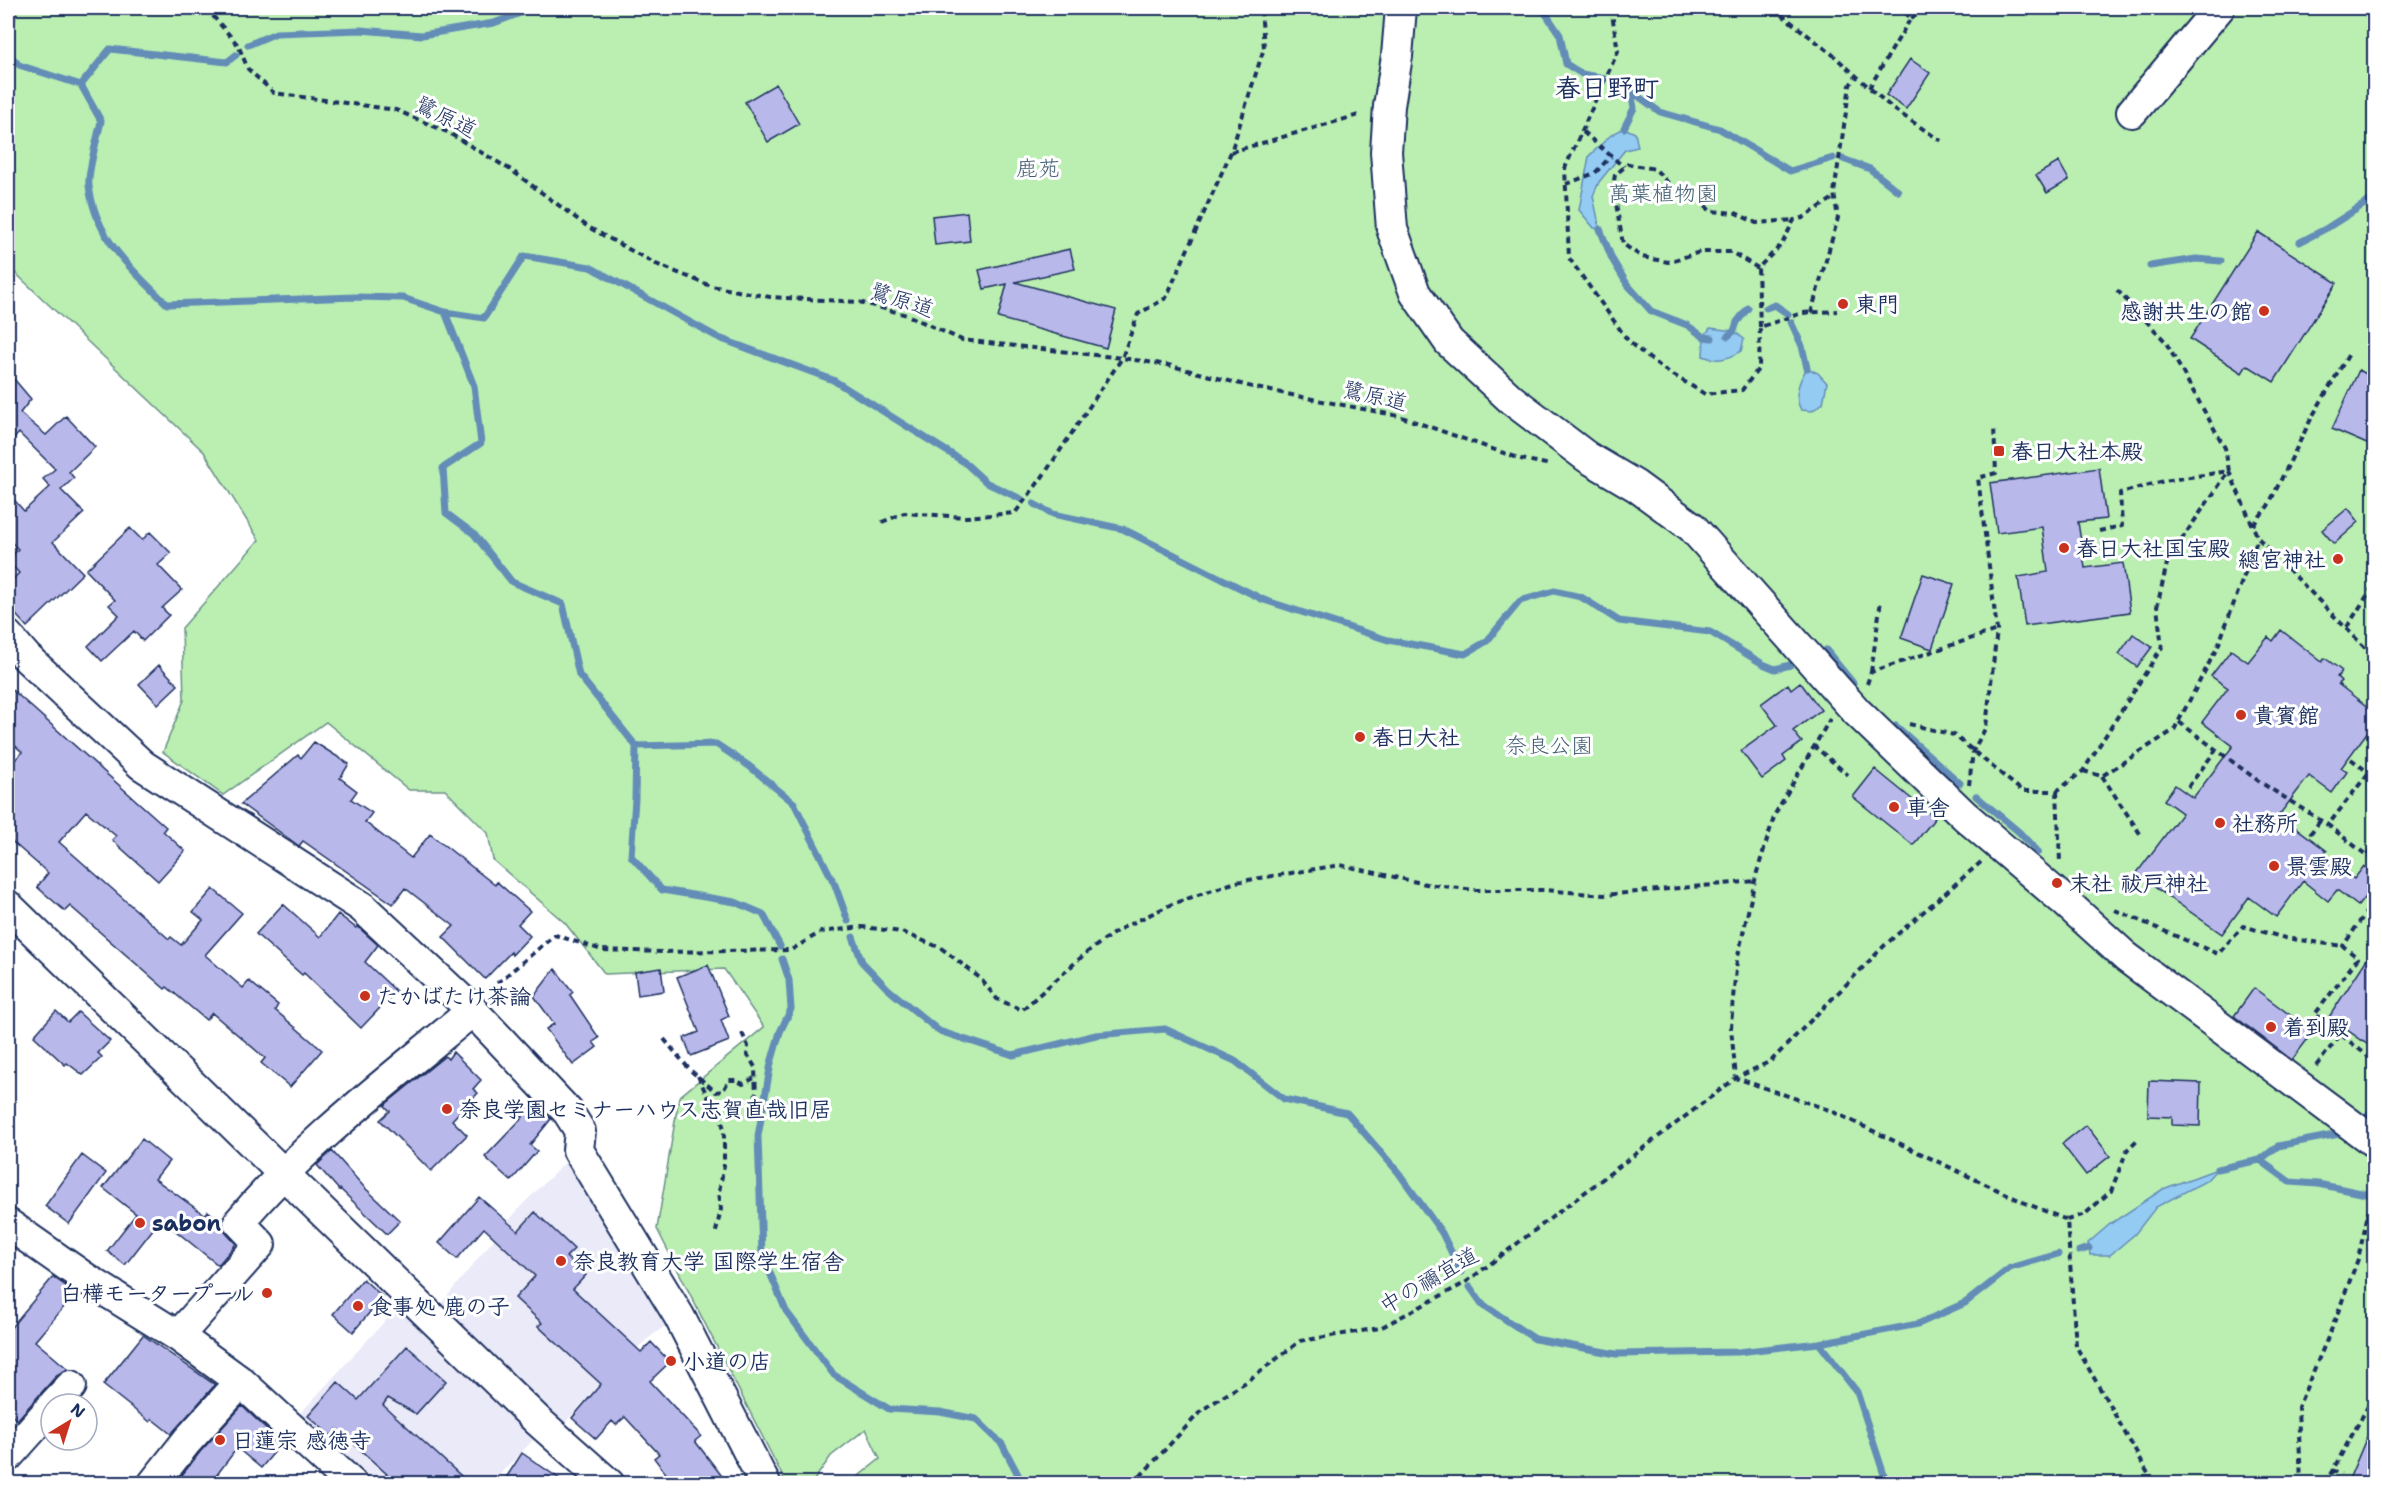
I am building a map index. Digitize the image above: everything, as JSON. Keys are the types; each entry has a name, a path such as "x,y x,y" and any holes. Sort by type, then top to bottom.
{"street":[{"path":"1401,8 1386,152 1392,229 1415,293 1449,342 1512,400 1587,457 1636,486 1692,527 1851,705 1965,816 2126,957 2374,1142"},
{"path":"2132,112 2219,8"},
{"path":"14,656 142,765 362,907 471,1009 568,1112 580,1131 578,1150 679,1316 765,1484"},
{"path":"8,906 537,1421 609,1484"},
{"path":"178,1336 260,1244 239,1222 282,1173 342,1118 460,1021 471,1009"},
{"path":"8,1224 85,1278 178,1336 241,1382 352,1484"},
{"path":"153,1484 187,1441 241,1382"},
{"path":"8,1456 39,1421"}],"path":[{"name":"鷺原道","path":"206,8 238,45 248,69 274,93 296,98 396,110 447,132 512,170 588,227 656,264 711,286 770,297 859,302 907,315 962,340 1122,357 1168,365 1256,388 1399,416 1530,460 1557,466 1587,457"},
{"path":"882,522 904,513 966,517 1014,513 1041,479 1122,357 1138,314 1166,298 1231,152 1264,48 1261,8"},
{"path":"1611,8 1618,51 1565,168 1569,258 1629,342 1660,367 1705,394 1742,390 1759,368 1758,268 1782,244 1794,220"},
{"path":"1773,8 1832,54 1892,108 1941,141"},
{"path":"1900,8 1911,18"},
{"path":"1869,88 1911,18 1932,8"},
{"path":"1811,313 1839,218 1835,197 1850,85 1856,76"},
{"path":"1231,152 1389,106"},
{"path":"1583,132 1622,166"},
{"path":"1566,184 1595,173 1611,156"},
{"path":"1758,268 1731,252 1700,252 1668,262 1642,257 1623,244 1613,186 1615,175 1622,166 1628,164 1655,169 1676,191 1696,194 1710,211 1736,213 1756,224 1803,218 1835,197"},
{"path":"2116,289 2165,341 2225,448 2229,471 2258,538 2374,657"},
{"path":"1760,327 1802,313 1837,311"},
{"path":"2253,525 2268,507 2312,417 2350,352"},
{"path":"1965,816 1973,751 1986,727 1997,630 1978,478 1996,473 1995,427"},
{"path":"2099,531 2122,526 2120,494 2164,481 2229,471"},
{"path":"1900,722 1954,735 2022,791 2057,791 2083,771 2162,647 2157,607 2168,559 2229,471"},
{"path":"2102,776 2174,730 2218,646 2258,538"},
{"path":"2347,627 2374,585"},
{"path":"1881,600 1871,672 1851,705 1813,745 1775,814 1756,872 1756,881 1737,960 1733,998 1731,1028 1737,1078 1829,1110 2023,1202 2067,1220 2085,1214 2111,1191 2127,1150 2139,1138"},
{"path":"1871,672 1997,630"},
{"path":"2178,722 2260,782 2328,825 2374,861"},
{"path":"1813,745 1848,776"},
{"path":"2188,787 2216,750"},
{"path":"2351,759 2369,773"},
{"path":"2328,825 2374,766"},
{"path":"2083,771 2102,776 2141,835"},
{"path":"2057,791 2062,899"},
{"path":"2310,834 2320,820"},
{"name":"中の禰宜道","path":"1133,1484 1202,1410 1246,1382 1300,1341 1380,1328 1465,1283 1737,1078 1771,1061 1885,945 2000,846"},
{"path":"2367,855 2374,846"},
{"path":"471,1009 480,998 555,935 602,950 663,952 791,950 820,932 862,927 902,932 941,948 980,978 997,999 1022,1010 1086,953 1118,930 1172,904 1236,882 1340,865 1426,884 1475,890 1545,890 1604,895 1756,881"},
{"path":"2343,946 2374,901"},
{"path":"2181,938 2218,954 2243,926 2285,938 2343,946 2365,963"},
{"path":"2358,958 2315,1014 2374,1061"},
{"path":"742,1033 748,1046 747,1054 755,1067 756,1099"},
{"path":"2299,1087 2341,1034"},
{"path":"664,1039 716,1092 723,1090 729,1080 736,1080 743,1084 756,1077"},
{"path":"698,1076 710,1102 720,1115 724,1129 724,1165 718,1192 721,1209 715,1236"},
{"path":"2301,1484 2298,1407 2332,1328 2358,1259 2374,1187"},
{"path":"2368,1213 2374,1218"},
{"path":"2067,1220 2076,1346 2154,1484"},
{"path":"2325,1484 2372,1399 2374,1391"},
{"path":"2332,1470 2342,1474"}],"shaded area":[{"path":"578,1150 679,1316 616,1366 554,1435 545,1428 491,1483 367,1483 296,1418 408,1296 431,1316 521,1206"}],"green space":[{"name":"奈良公園","path":"8,8 2374,8 2374,1483 850,1483 880,1459 866,1429 831,1456 812,1483 786,1483 657,1229 679,1097 764,1027 724,969 605,974 565,923 493,860 488,833 445,790 409,790 326,722 223,795 163,752 184,700 182,628 259,540 204,452 8,266"}],"water":[{"path":"1624,128 1635,133 1638,147 1625,150 1599,182 1593,196 1600,229 1594,228 1579,210 1589,156 1611,135"},
{"path":"1710,328 1734,331 1744,339 1741,351 1723,359 1703,356 1704,337"},
{"path":"1807,368 1818,373 1827,383 1823,403 1812,411 1801,410 1797,399 1799,383"},
{"path":"2217,1169 2206,1181 2156,1207 2135,1234 2110,1255 2090,1255 2088,1243 2110,1224 2163,1189"}],"building":[{"path":"1910,59 1930,73 1906,109 1886,95"},
{"path":"776,84 799,124 768,142 745,102"},
{"path":"2059,162 2069,180 2047,193 2036,175"},
{"path":"967,212 970,241 935,245 932,216"},
{"name":"感謝共生の館","path":"2258,232 2337,283 2274,382 2247,365 2242,373 2190,339"},
{"path":"1070,249 1075,269 1015,282 1116,310 1106,348 998,318 1007,284 984,289 979,270"},
{"path":"2359,370 2374,378 2374,447 2332,429"},
{"path":"8,372 31,399 20,413 46,435 66,416 95,447 69,472 74,478 61,490 84,513 53,542 83,573 27,627 8,606 8,584 19,573 8,561 18,549 8,539 8,493 24,511 50,487 43,479 55,469 19,433 8,445"},
{"name":"春日大社国宝殿","path":"2099,468 2106,519 2078,522 2085,568 2123,563 2130,612 2025,626 2018,577 2048,572 2042,527 1997,533 1990,483"},
{"path":"2348,508 2359,522 2334,544 2322,530"},
{"path":"130,528 142,540 150,532 171,553 158,565 182,590 162,608 169,615 143,641 134,631 102,661 88,646 119,615 109,605 115,600 86,570"},
{"path":"1923,574 1954,584 1932,649 1901,638"},
{"path":"2281,630 2322,662 2325,658 2342,671 2337,677 2341,681 2338,684 2374,712 2374,723 2341,768 2347,772 2332,793 2309,776 2279,815 2327,851 2323,856 2354,879 2364,866 2374,874 2374,885 2358,906 2337,890 2328,901 2303,881 2276,917 2249,897 2222,934 2136,874 2182,813 2164,800 2175,785 2193,798 2233,746 2202,722 2228,688 2211,676 2231,650 2248,662 2268,637 2273,641"},
{"path":"2133,634 2152,647 2137,667 2119,654"},
{"path":"159,665 178,685 158,704 139,684"},
{"path":"1800,682 1821,710 1793,731 1802,742 1783,756 1786,761 1762,779 1741,751 1777,725 1761,704 1788,684 1791,689"},
{"path":"8,686 166,827 163,831 185,851 158,881 112,840 116,836 86,811 59,842 169,939 171,937 181,945 203,920 193,912 213,889 242,913 205,955 243,988 249,981 278,1005 275,1010 322,1050 290,1087 261,1063 265,1058 212,1013 206,1020 167,987 165,989 70,906 65,911 37,887 48,873 8,838 8,768 22,752 8,739"},
{"path":"314,742 349,764 340,778 357,791 351,799 372,813 365,822 411,858 430,834 495,885 497,882 530,911 518,924 530,936 485,979 443,937 454,926 405,888 393,904 303,841 299,846 241,804 298,755 301,758"},
{"name":"車舎","path":"1875,769 1935,818 1913,845 1853,797"},
{"path":"283,904 320,937 338,914 356,928 357,926 378,945 365,962 396,991 361,1028 304,973 302,975 256,934"},
{"path":"2374,948 2374,1049 2329,1017"},
{"path":"708,965 729,1016 721,1020 729,1041 691,1056 684,1038 699,1032 677,977"},
{"path":"661,968 664,991 638,995 635,972"},
{"path":"555,969 573,992 570,995 599,1038 593,1042 597,1047 573,1065 546,1029 554,1024 534,996"},
{"name":"着到殿","path":"2254,988 2313,1032 2292,1060 2234,1016"},
{"path":"56,1011 68,1022 78,1012 110,1041 98,1053 102,1057 83,1075 67,1063 65,1065 34,1036"},
{"path":"453,1052 481,1080 473,1089 478,1093 452,1120 467,1135 431,1171 380,1120 390,1111 385,1106 387,1103 445,1056 448,1059"},
{"path":"2149,1081 2201,1083 2200,1126 2172,1125 2172,1117 2148,1116"},
{"path":"533,1100 551,1119 530,1145 537,1151 511,1181 485,1157 523,1117 521,1116"},
{"path":"2086,1125 2110,1156 2086,1175 2062,1144"},
{"path":"142,1139 169,1161 155,1179 205,1215 208,1211 222,1223 226,1233 236,1244 218,1265 161,1219 125,1265 107,1251 136,1214 103,1188"},
{"path":"332,1151 364,1187 400,1221 387,1234 339,1190 317,1165"},
{"path":"82,1155 106,1173 69,1224 45,1206"},
{"path":"479,1197 518,1231 535,1212 574,1249 566,1257 586,1275 573,1289 641,1352 651,1342 670,1362 650,1381 701,1436 695,1441 728,1484 674,1484 654,1458 659,1454 625,1417 616,1425 612,1421 596,1439 572,1418 601,1384 538,1326 542,1323 515,1298 535,1276 484,1228 457,1259 439,1243"},
{"path":"53,1277 76,1293 35,1341 68,1369 58,1374 42,1392 39,1392 39,1395 17,1420 8,1412 8,1331"},
{"name":"食事処 鹿の子","path":"363,1279 383,1297 353,1332 333,1314"},
{"path":"143,1335 215,1385 171,1434 152,1419 150,1422 103,1385"},
{"path":"407,1346 446,1381 416,1414 388,1398 383,1405 470,1484 398,1484 337,1429 331,1436 308,1416 338,1382 358,1400"},
{"path":"242,1406 282,1443 261,1468 237,1448 210,1484 175,1484 200,1452"},
{"path":"2374,1420 2374,1484 2347,1484"},
{"path":"522,1453 567,1484 502,1484"}],"waterway":[{"path":"14,8 8,53 19,65 81,85 101,121 89,180 93,205 99,222 128,265 167,304 355,297 403,298 445,312 474,386 481,443 443,468 446,513 474,534 512,582 563,604 579,675 636,746 631,856 662,890 735,902 763,914 780,946"},
{"path":"248,45 276,33 360,30 422,35 494,23 534,8"},
{"path":"1542,8 1560,35 1566,64 1582,74 1603,78"},
{"path":"2364,8 2374,28"},
{"path":"81,85 110,49 227,62 236,55"},
{"path":"1616,85 1631,91 1660,112 1720,129 1790,171 1833,158"},
{"path":"1624,128 1634,108 1631,92"},
{"path":"1843,159 1870,169 1898,191"},
{"path":"2300,242 2374,198"},
{"path":"1600,229 1612,259 1627,284 1651,311 1687,325 1704,337 1712,338"},
{"path":"445,312 484,318 524,256 590,267 719,338 833,380 964,462 987,483 1021,499"},
{"path":"2150,266 2196,259 2221,261"},
{"path":"1766,308 1775,305 1788,314"},
{"path":"1728,336 1734,331 1737,322 1748,308"},
{"path":"1791,322 1802,346 1807,368"},
{"path":"1034,504 1053,514 1123,529 1264,600 1388,640 1465,654 1487,641 1520,601 1554,591 1581,597 1619,621 1710,632 1775,669 1790,665"},
{"path":"1826,650 1853,683"},
{"path":"1896,726 1960,783"},
{"path":"636,746 716,744 749,766 794,803 835,885 848,921"},
{"path":"1976,796 2019,832 2038,852"},
{"path":"853,937 862,962 888,989 939,1031 1013,1055 1096,1035 1165,1029 1235,1061 1284,1099 1347,1113 1398,1172 1442,1233 1461,1272"},
{"path":"782,959 789,980 791,1009 780,1032 771,1063 758,1136 762,1254 786,1311 834,1375 889,1409 940,1412 976,1419 1002,1444 1023,1484"},
{"path":"2368,1115 2374,1107"},
{"path":"2217,1169 2260,1160 2278,1146 2339,1134"},
{"path":"2260,1160 2290,1182 2318,1184 2366,1194"},
{"path":"2079,1251 2089,1248"},
{"path":"1819,1343 1918,1324 1965,1303 2010,1268 2058,1254"},
{"path":"1470,1287 1482,1304 1535,1339 1616,1354 1738,1352 1819,1343 1857,1392 1887,1484"}],"place":[{"name":"東門","path":"1843,304"},
{"name":"感謝共生の館","path":"2264,311"},
{"name":"春日大社本殿","path":"1999,451"},
{"name":"春日大社国宝殿","path":"2064,548"},
{"name":"總宮神社","path":"2338,559"},
{"name":"貴賓館","path":"2241,715"},
{"name":"春日大社","path":"1360,737"},
{"name":"車舎","path":"1894,807"},
{"name":"社務所","path":"2220,823"},
{"name":"景雲殿","path":"2274,866"},
{"name":"末社 祓戸神社","path":"2057,883"},
{"name":"たかばたけ茶論","path":"365,996"},
{"name":"着到殿","path":"2271,1027"},
{"name":"奈良学園セミナーハウス志賀直哉旧居","path":"447,1109"},
{"name":"sabon","path":"140,1223"},
{"name":"奈良教育大学 国際学生宿舎","path":"561,1261"},
{"name":"白樺モータープール","path":"267,1293"},
{"name":"食事処 鹿の子","path":"358,1306"},
{"name":"小道の店","path":"671,1361"},
{"name":"日蓮宗 感徳寺","path":"220,1440"}],"district":[{"name":"春日野町","path":"1607,87"}],"park label":[{"name":"鹿苑","path":"1038,168"},
{"name":"萬葉植物園","path":"1663,193"}]}
